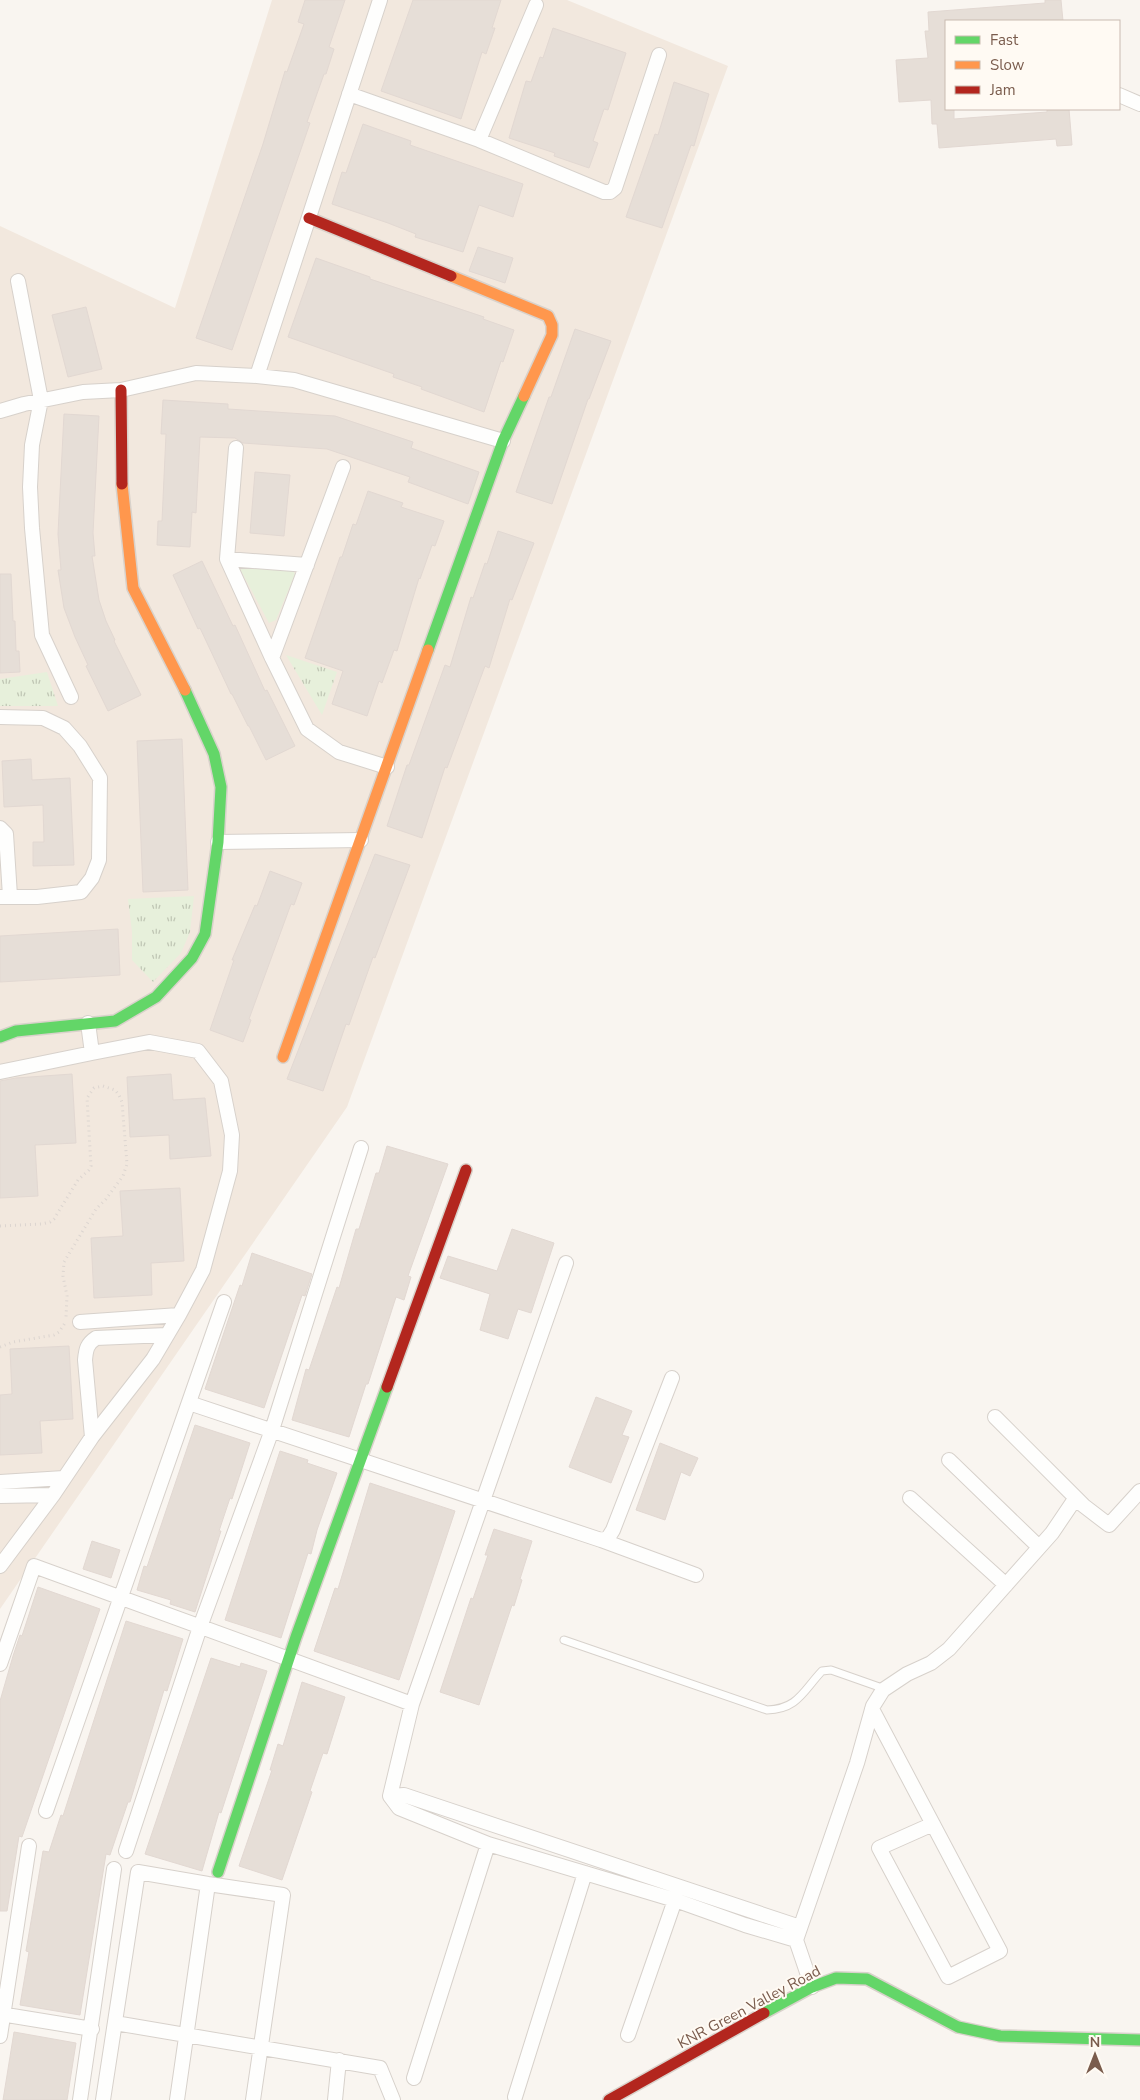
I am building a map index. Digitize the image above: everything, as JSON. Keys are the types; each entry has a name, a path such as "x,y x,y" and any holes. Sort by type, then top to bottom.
{"street":[{"path":"257,376 380,0"},
{"path":"479,140 536,5"},
{"path":"349,94 479,140 604,192 610,192 614,188 659,56"},
{"path":"1120,95 1140,104"},
{"path":"283,1058 503,440 552,334 552,325 548,316 308,218"},
{"path":"18,281 41,400 32,445 30,487 42,635 71,697"},
{"path":"0,411 82,392 121,390 196,373 257,376 294,380 503,440"},
{"path":"0,1037 16,1031 115,1021 156,997 192,958 205,934 218,842 221,787 214,754 174,666 133,588 122,485 121,390"},
{"path":"236,448 227,559 272,658 308,729 339,752 387,767"},
{"path":"272,658 343,467"},
{"path":"227,559 307,565"},
{"path":"0,717 43,718 64,728 80,746 100,778 99,860 92,878 81,892 37,897 5,896 6,834 0,828"},
{"path":"218,842 361,840"},
{"path":"115,1021 117,1048"},
{"path":"88,1023 92,1053"},
{"path":"0,1072 149,1042 198,1051 221,1081 232,1135 230,1170 203,1270 179,1315 153,1359 92,1437 53,1495 0,1566"},
{"path":"126,1851 200,1627 272,1430 361,1148"},
{"path":"218,1872 288,1660 466,1170"},
{"path":"390,1796 412,1704 566,1263"},
{"path":"46,1811 224,1302"},
{"path":"80,1322 179,1315"},
{"path":"92,1437 85,1360 86,1348 90,1342 96,1338 167,1335"},
{"path":"601,1540 608,1538 613,1530 672,1378"},
{"path":"189,1403 601,1540 696,1575"},
{"path":"995,1417 1085,1508"},
{"path":"948,1460 1039,1547"},
{"path":"0,1482 64,1478"},
{"path":"812,1987 798,1934 857,1763 872,1709 885,1689 907,1674 931,1663 949,1649 1052,1533 1075,1499 1109,1525 1140,1492"},
{"path":"0,1496 53,1495"},
{"path":"910,1498 1006,1585"},
{"path":"0,1664 34,1566 412,1704"},
{"path":"872,1709 933,1824 1000,1951 948,1976 879,1848 933,1824"},
{"path":"390,1796 404,1795 798,1934"},
{"path":"390,1796 399,1808 488,1844 585,1874 798,1934"},
{"path":"414,2078 488,1844"},
{"path":"0,2036 30,1846"},
{"path":"80,2100 92,2029 114,1869"},
{"path":"103,2100 138,1872 283,1894 252,2100"},
{"path":"515,2098 585,1874"},
{"path":"177,2100 208,1884"},
{"path":"628,2035 675,1900"},
{"name":"KNR Green Valley Road","path":"609,2100 812,1987 836,1978 867,1979 958,2027 1000,2036 1140,2040"},
{"path":"2,2014 92,2029"},
{"path":"115,2023 380,2068 393,2100"},
{"path":"335,2100 339,2060"}],"lane":[{"path":"564,1640 767,1710 781,1710 794,1703 822,1670 831,1670 885,1689"}],"path":[{"path":"0,1226 42,1224 54,1219 78,1180 91,1166 87,1098 94,1088 103,1086 115,1090 122,1102 127,1156 126,1170 111,1193 96,1209 64,1262 63,1276 68,1296 65,1324 54,1335 13,1342 0,1347"}],"shaded area":[{"path":"272,0 567,0 728,66 347,1107 0,1609 0,226 175,308"}],"green space":[{"path":"242,564 292,569 295,574 276,620 269,623 241,571"},
{"path":"286,655 337,672 322,715"},
{"path":"47,672 58,706 0,706 0,679"},
{"path":"194,896 190,932 181,953 153,982 132,960 132,932 128,899"}],"building":[{"path":"305,0 345,0 329,47 334,49 326,74 324,74 307,122 310,123 232,350 196,338 263,144 285,71 287,72 304,24 298,22"},
{"path":"413,0 501,0 492,28 495,28 486,54 482,52 461,119 381,91"},
{"path":"1045,0 1061,0 1063,20 945,20 945,110 954,110 954,119 1047,112 1047,110 1069,110 1072,145 1057,146 1056,139 939,148 937,124 932,124 931,100 899,102 896,60 928,58 925,31 929,31 928,12 1045,3"},
{"path":"553,28 626,53 608,110 604,109 593,141 598,143 589,168 554,156 555,153 509,138 526,81 531,82 540,57 543,58"},
{"path":"674,82 709,94 694,146 691,145 662,228 626,217 655,134 658,135"},
{"path":"363,124 411,141 410,145 523,184 513,217 479,205 463,252 415,237 416,234 332,204 342,172 346,173"},
{"path":"478,247 513,258 505,283 469,271"},
{"path":"316,258 370,277 370,279 484,317 483,319 514,330 503,362 501,361 484,412 421,389 422,387 393,377 394,374 288,337"},
{"path":"86,307 102,369 68,377 52,315"},
{"path":"575,329 611,341 588,399 552,504 516,492"},
{"path":"163,400 228,404 228,409 335,416 413,442 411,448 479,472 468,504 408,482 410,477 327,449 243,443 235,438 200,437 196,513 192,512 190,547 157,545 158,521 162,521 166,434 161,434"},
{"path":"64,414 99,416 93,533 95,556 92,556 99,600 106,621 141,695 108,711 86,666 88,665 64,608 58,570 61,570 58,534"},
{"path":"255,472 290,475 284,536 250,533"},
{"path":"368,491 403,503 401,507 444,521 435,546 432,545 419,578 397,651 394,650 382,683 379,681 367,716 332,704 343,671 305,658 340,557 342,557 353,524 356,525"},
{"path":"498,531 534,543 512,600 510,599 489,668 485,666 447,768 445,767 422,838 387,826 407,765 409,765 445,665 450,667 471,597 473,598 485,563 487,564"},
{"path":"202,561 233,626 235,625 265,691 267,690 295,746 266,760 231,694 200,628 198,629 173,575"},
{"path":"0,574 11,574 13,621 15,621 16,651 19,651 20,672 0,673"},
{"path":"182,739 188,890 143,892 137,741"},
{"path":"31,759 32,780 70,778 74,865 33,866 33,842 44,842 43,805 4,807 2,761"},
{"path":"375,854 410,865 375,958 373,957 349,1025 346,1024 323,1091 287,1079"},
{"path":"270,871 302,883 294,905 291,904 249,1019 251,1020 243,1042 210,1030 234,960 232,960 255,905 257,906"},
{"path":"118,929 120,975 0,982 0,936"},
{"path":"72,1074 76,1143 35,1145 38,1196 0,1198 0,1081"},
{"path":"171,1074 173,1100 205,1098 211,1156 170,1159 169,1135 130,1137 127,1077"},
{"path":"387,1146 448,1164 408,1276 411,1277 404,1300 396,1297 349,1437 292,1420 306,1369 309,1370 337,1287 339,1288 356,1229 359,1229 376,1173 379,1173"},
{"path":"180,1188 184,1261 151,1263 152,1295 94,1298 91,1238 123,1236 120,1191"},
{"path":"512,1229 554,1243 531,1313 518,1309 508,1339 480,1330 490,1294 440,1278 448,1256 497,1271"},
{"path":"252,1253 312,1274 305,1296 302,1295 264,1408 205,1389"},
{"path":"69,1346 73,1419 40,1421 42,1453 0,1455 0,1395 12,1394 10,1349"},
{"path":"596,1397 632,1411 622,1435 629,1437 611,1483 569,1467"},
{"path":"195,1425 250,1443 232,1499 230,1498 219,1531 221,1531 195,1612 170,1604 171,1600 137,1590 144,1566 147,1567"},
{"path":"660,1443 698,1458 690,1476 681,1472 665,1520 636,1510"},
{"path":"280,1451 308,1460 307,1463 337,1473 317,1530 311,1554 308,1553 281,1638 225,1620"},
{"path":"370,1483 455,1511 399,1680 314,1651 335,1588 338,1589"},
{"path":"494,1529 532,1541 514,1606 512,1605 479,1705 440,1692 471,1598 473,1599 488,1555 485,1555"},
{"path":"92,1541 120,1550 111,1578 83,1569"},
{"path":"38,1587 100,1609 22,1837 19,1836 7,1911 0,1911 0,1701 20,1635 22,1636"},
{"path":"126,1621 183,1639 167,1691 164,1690 130,1802 128,1802 110,1855 106,1854 80,2015 20,2005 29,1952 26,1951 43,1851 49,1852 61,1815 63,1816"},
{"path":"211,1658 240,1667 241,1663 267,1671 221,1813 219,1812 202,1871 145,1854"},
{"path":"302,1682 345,1697 327,1754 323,1753 310,1791 312,1792 282,1880 239,1866 272,1770 270,1770 278,1744 283,1746"},
{"path":"14,2032 76,2043 67,2100 3,2100"}],"traffic: fast":[{"path":"428,650 503,441 524,396"},
{"path":"0,1037 16,1031 115,1021 156,997 192,958 205,934 218,842 221,787 214,754 185,690"},
{"path":"218,1872 296,1637 387,1387"},
{"path":"764,2013 812,1987 836,1978 867,1979 958,2027 1000,2036 1140,2040"}],"traffic: slow":[{"path":"451,276 548,316 552,325 552,335 524,396"},
{"path":"122,484 133,588 185,690"},
{"path":"283,1057 428,650"}],"traffic: jam":[{"path":"309,218 451,276"},
{"path":"121,390 122,484"},
{"path":"387,1387 466,1170"},
{"path":"609,2100 764,2013"}]}
